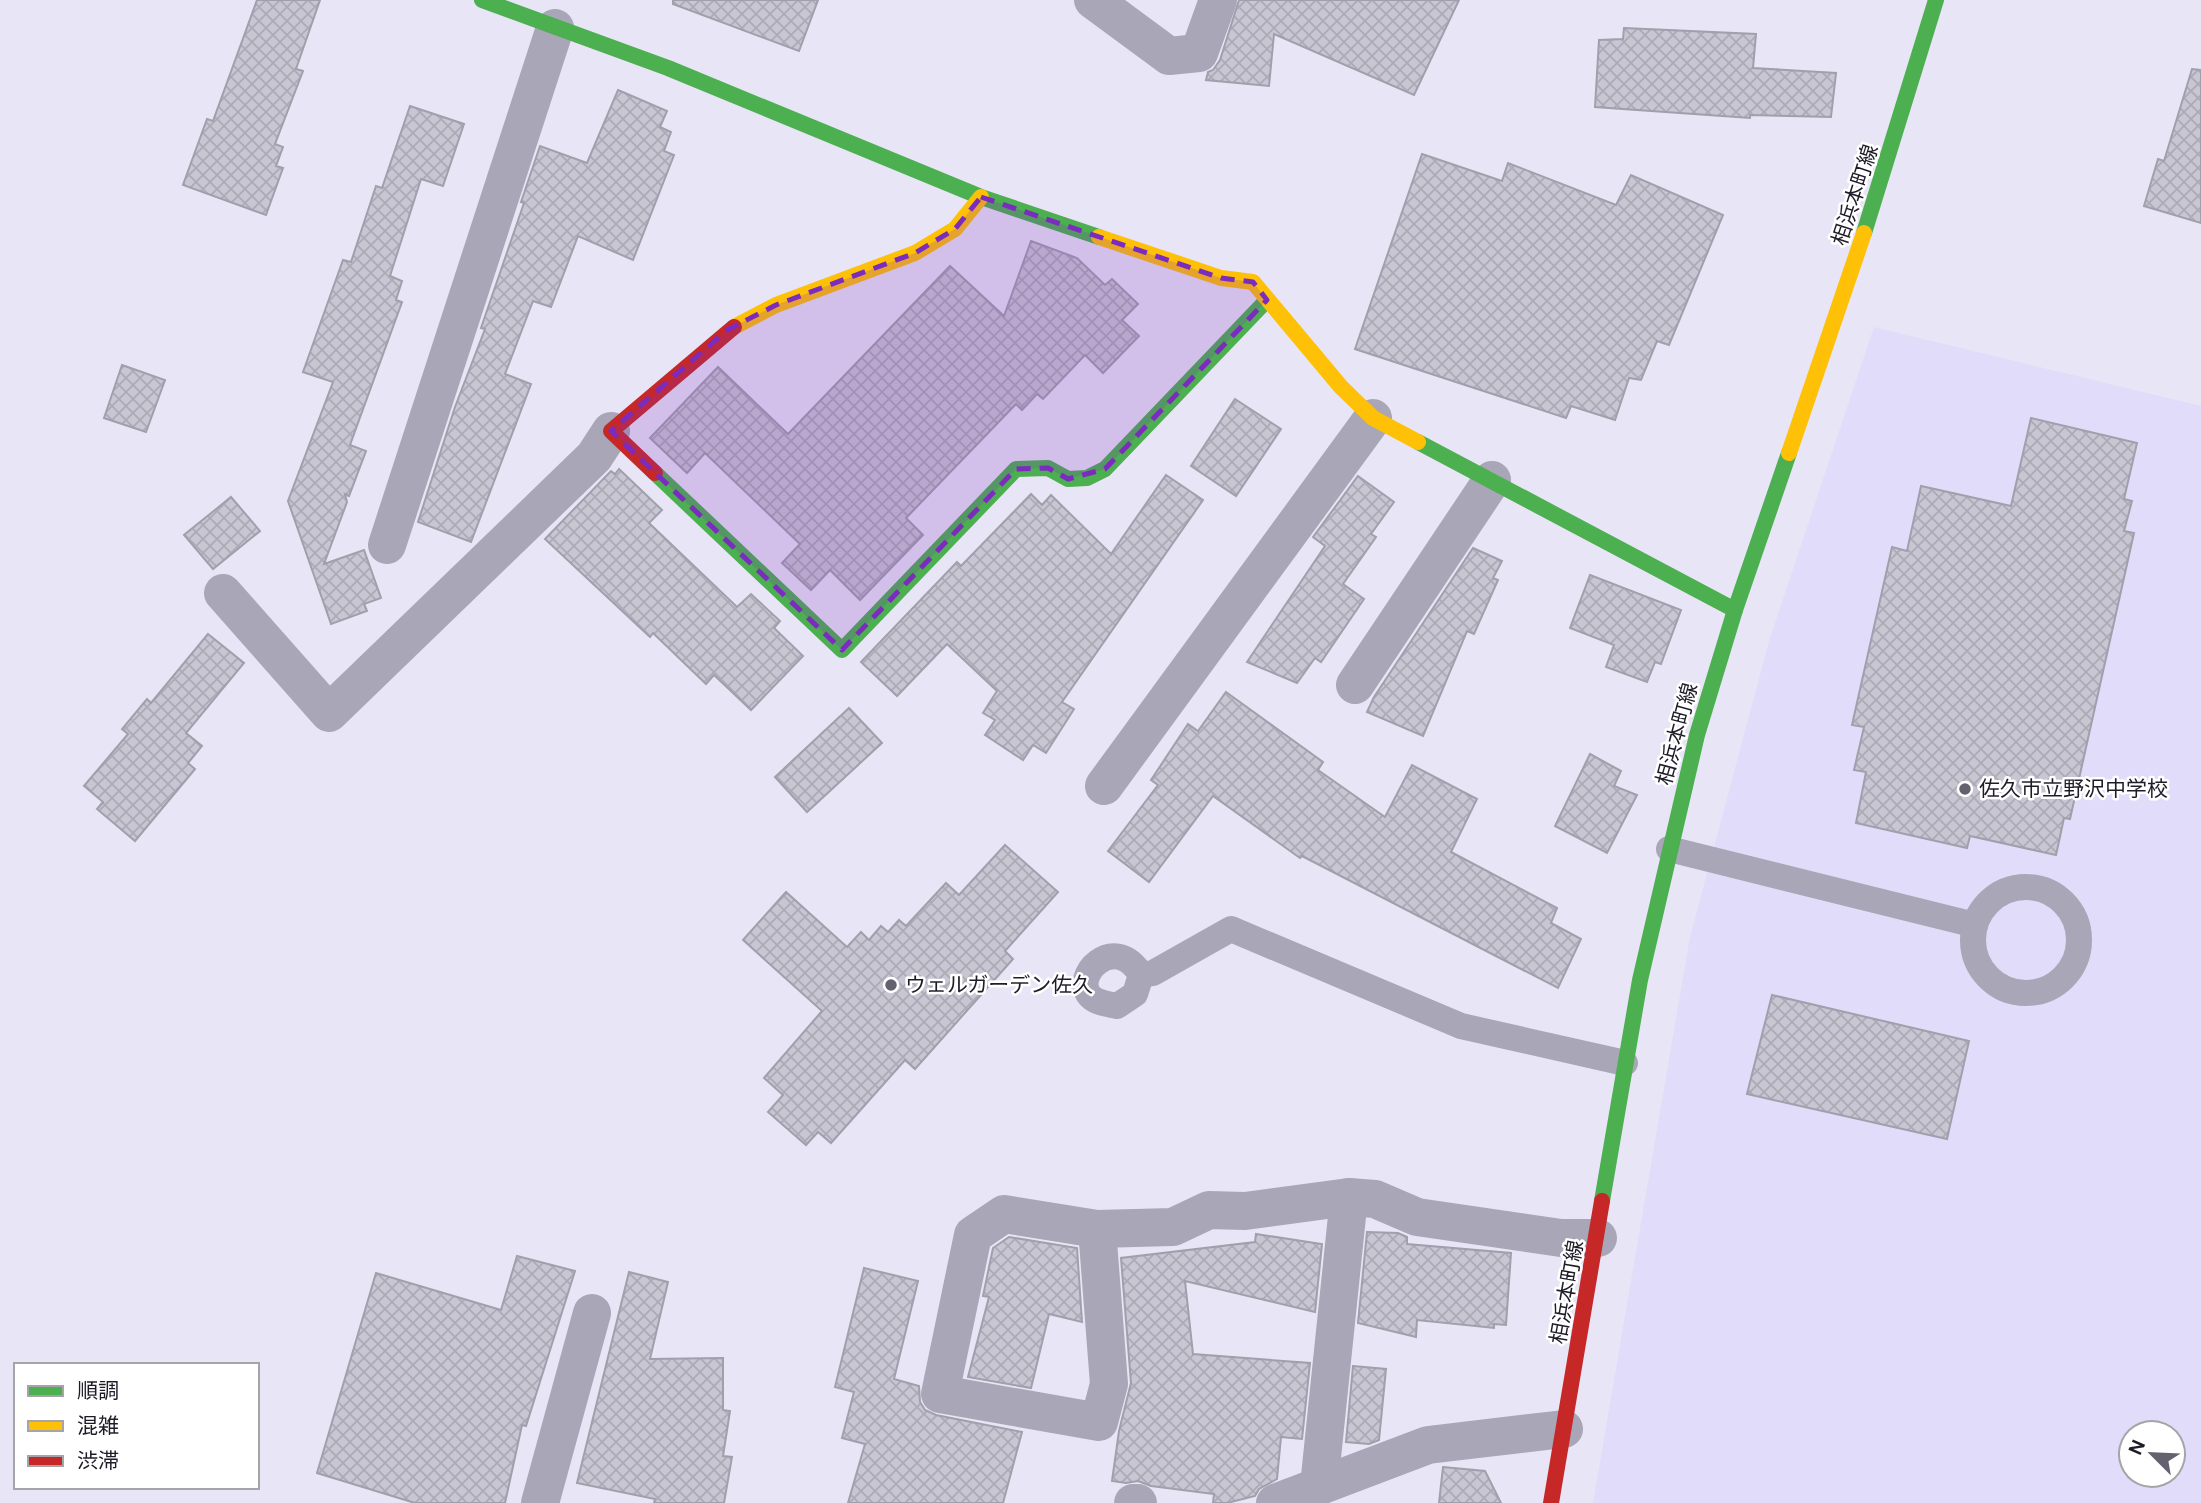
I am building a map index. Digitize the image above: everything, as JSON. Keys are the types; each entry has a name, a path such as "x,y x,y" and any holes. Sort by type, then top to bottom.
{"street":[{"path":"482,0 668,68 982,197 1221,278 1253,282 1342,387 1373,418 1735,610"},
{"path":"1093,0 1170,57 1199,53 1218,0"},
{"name":"相浜本町線","path":"1551,1503 1640,980 1697,735 1735,610 1838,315 1936,0"},
{"path":"387,545 555,28"},
{"path":"223,593 329,713 594,457 611,431 727,330 776,305 915,253 956,229 982,197"},
{"path":"611,431 842,650 1016,469 1048,468 1068,479 1087,478 1105,469 1267,300"},
{"path":"1104,786 1373,418"},
{"path":"1355,685 1492,480"},
{"path":"1097,1229 1109,1384 1099,1422 940,1394 973,1236 1004,1214 1097,1229 1173,1227 1209,1210 1245,1210 1349,1196 1374,1199 1417,1217 1561,1238 1598,1238"},
{"path":"1319,1486 1349,1196"},
{"path":"540,1503 592,1313"},
{"path":"1275,1503 1428,1445 1564,1429"}],"lane":[{"path":"1669,849 1975,926"},
{"path":"2031,887 2048,891 2063,901 2074,916 2079,934 2078,952 2071,968 2059,982 2044,990 2011,991 1984,973 1976,958 1973,942 1975,926 1983,909 1996,896 2012,889 2031,887"},
{"path":"1141,975 1153,972 1231,929 1461,1026 1625,1063"}],"highlighted area":[{"path":"981,197 1221,278 1253,282 1267,300 1105,469 1068,479 1048,468 1016,469 842,650 611,431 727,330 776,305 915,253 955,229"}],"shaded area":[{"name":"佐久市立野沢中学校","path":"1874,327 2201,406 2201,1503 1593,1503 1690,937 1769,641"}],"building":[{"path":"257,0 320,0 296,69 303,71 275,144 283,147 276,166 283,168 266,215 183,185 207,119 213,121"},
{"path":"673,0 818,0 799,51 673,4"},
{"path":"1239,0 1459,0 1414,95 1274,34 1269,86 1206,80 1208,72 1213,70 1220,60"},
{"path":"1624,28 1756,34 1753,68 1836,73 1831,117 1750,115 1750,118 1595,107 1599,40 1623,39"},
{"path":"2192,69 2201,70 2201,223 2144,206 2158,159 2164,161"},
{"path":"618,90 667,111 660,127 671,132 664,151 674,155 633,260 578,236 551,307 533,301 505,374 531,384 471,542 418,522 455,407 485,329 481,328 524,203 521,202 540,146 587,163"},
{"path":"410,106 464,124 443,186 421,179 390,276 402,281 396,300 402,302 350,445 366,451 349,496 345,494 347,502 324,564 364,550 381,598 364,604 367,611 331,624 288,501 333,382 303,372 343,260 351,262 376,186 382,188"},
{"path":"1422,154 1502,181 1508,163 1616,205 1631,175 1723,215 1669,345 1657,341 1641,380 1629,378 1615,420 1571,406 1566,418 1355,349"},
{"path":"1031,241 1077,258 1105,285 1112,279 1138,304 1122,320 1139,336 1103,373 1085,355 1043,399 1037,394 1022,410 1016,404 906,518 923,535 860,600 830,570 811,590 782,563 800,544 705,453 687,473 650,438 718,367 788,434 950,266 1004,316"},
{"path":"122,365 165,380 146,432 104,418"},
{"path":"1235,399 1281,429 1236,496 1191,466"},
{"path":"2031,418 2137,443 2124,499 2132,501 2124,531 2134,533 2070,819 2064,818 2056,855 1970,836 1967,848 1856,823 1866,772 1854,770 1864,727 1852,725 1892,547 1907,551 1921,486 2011,506"},
{"path":"619,469 662,510 649,523 737,607 751,594 780,621 774,628 803,656 751,710 714,675 706,684 653,633 650,637 545,539 611,471 615,474"},
{"path":"1166,475 1203,500 1062,702 1074,709 1046,753 1033,745 1023,760 985,735 995,720 983,713 997,691 947,644 897,696 861,662 957,562 961,566 1031,494 1042,505 1051,495 1111,554"},
{"path":"1358,476 1394,502 1371,534 1376,537 1343,584 1364,599 1321,662 1315,658 1297,683 1247,662 1325,546 1313,537"},
{"path":"231,497 260,531 213,569 184,535"},
{"path":"1473,548 1502,561 1493,578 1498,580 1474,634 1467,631 1423,736 1367,712 1374,697"},
{"path":"1590,575 1681,610 1661,664 1655,662 1647,682 1606,667 1614,645 1570,628"},
{"path":"208,634 244,663 186,733 202,746 188,763 195,769 135,841 97,809 103,802 84,786 128,734 122,729 147,699 151,703"},
{"path":"1226,692 1323,762 1318,770 1385,817 1412,765 1477,799 1451,852 1557,908 1551,923 1581,939 1558,988 1302,856 1300,858 1213,796 1149,882 1108,851 1158,785 1151,780 1188,724 1198,731"},
{"path":"849,708 882,743 807,812 775,777"},
{"path":"1590,754 1621,771 1614,786 1637,795 1607,853 1555,826"},
{"name":"ウェルガーデン佐久","path":"1005,845 1058,892 1005,951 1013,959 915,1069 905,1060 831,1143 818,1132 806,1145 768,1112 783,1095 764,1078 822,1011 743,940 786,892 847,947 861,932 869,940 881,926 888,932 899,920 906,926 946,883 959,895"},
{"path":"1772,995 1969,1041 1947,1139 1747,1094"},
{"path":"1367,1232 1398,1233 1407,1237 1407,1244 1511,1253 1506,1325 1494,1324 1494,1328 1417,1320 1416,1337 1358,1323"},
{"path":"1256,1234 1322,1244 1315,1312 1185,1281 1193,1354 1310,1363 1302,1439 1281,1437 1277,1479 1259,1489 1255,1496 1227,1503 1213,1503 1214,1494 1151,1486 1138,1481 1112,1481 1119,1431 1131,1383 1121,1258 1255,1242"},
{"path":"1009,1237 1077,1248 1082,1322 1049,1314 1031,1388 968,1377 989,1297 983,1296 993,1248"},
{"path":"517,1256 575,1271 526,1426 522,1425 505,1503 415,1503 317,1473 376,1273 501,1310"},
{"path":"864,1268 918,1281 894,1379 919,1386 920,1402 925,1410 936,1415 1022,1432 1003,1503 848,1503 865,1444 842,1438 854,1392 835,1387"},
{"path":"629,1272 668,1282 650,1359 723,1358 723,1410 730,1411 723,1456 732,1457 724,1503 654,1503 655,1499 577,1483"},
{"path":"1353,1366 1386,1369 1379,1440 1369,1444 1346,1442"},
{"path":"1443,1467 1485,1471 1501,1503 1439,1503"}],"traffic: fast":[{"path":"482,0 668,68 981,197 1099,237"},
{"path":"1864,233 1936,0"},
{"path":"655,473 842,650 1016,469 1048,468 1068,479 1087,478 1105,469 1267,300"},
{"path":"1418,442 1735,610"},
{"path":"1602,1201 1640,980 1697,735 1735,610 1789,453"}],"traffic: slow":[{"path":"734,327 776,305 915,253 955,229 981,197"},
{"path":"1789,453 1864,233"},
{"path":"1099,237 1221,278 1253,282 1341,387 1373,418 1418,442"}],"traffic: jam":[{"path":"655,473 611,431 734,327"},
{"path":"1551,1503 1602,1201"}],"place":[{"name":"佐久市立野沢中学校","path":"1965,789"},
{"name":"ウェルガーデン佐久","path":"891,985"}]}
